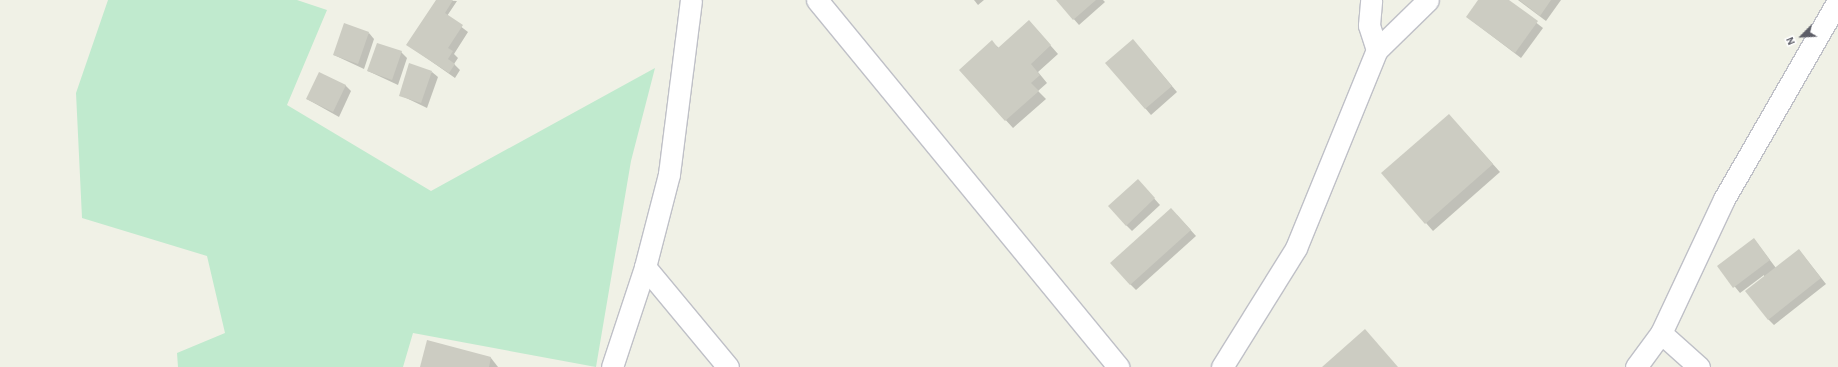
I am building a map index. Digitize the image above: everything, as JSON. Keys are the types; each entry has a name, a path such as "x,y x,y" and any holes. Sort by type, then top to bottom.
{"street":[{"path":"612,367 645,267 669,174 691,0"},
{"path":"817,0 1118,367"},
{"path":"1371,0 1369,25 1377,50"},
{"path":"1222,367 1296,248 1377,50 1428,0"},
{"path":"1636,367 1661,333 1724,199 1838,1"},
{"path":"645,267 728,367"},
{"path":"1661,333 1700,367"}],"green space":[{"path":"108,0 297,0 327,10 287,105 431,191 655,68 631,161 596,367 413,333 403,367 178,367 177,353 225,333 207,256 82,218 76,93"}],"building":[{"path":"436,0 453,0 445,13 463,25 448,48 453,51 448,59 455,64 449,73 406,45"},
{"path":"1056,0 1096,0 1073,20"},
{"path":"1478,0 1509,0 1538,21 1515,53 1466,17"},
{"path":"1519,0 1551,0 1540,16"},
{"path":"1029,20 1051,45 1031,64 1040,75 1031,83 1039,91 1005,121 959,70 992,40 998,48"},
{"path":"344,23 369,32 358,64 333,55"},
{"path":"1133,39 1172,86 1145,109 1105,63"},
{"path":"377,43 402,51 392,80 367,71"},
{"path":"409,63 432,71 421,103 399,96"},
{"path":"319,72 346,85 333,112 306,99"},
{"path":"1449,114 1493,164 1425,224 1381,173"},
{"path":"1138,179 1155,198 1126,226 1108,206"},
{"path":"1171,208 1191,230 1130,285 1110,263"},
{"path":"1754,238 1770,260 1733,288 1717,266"},
{"path":"1799,249 1821,278 1768,320 1745,291"},
{"path":"1365,329 1398,367 1322,367"},
{"path":"427,340 491,357 489,367 420,367"}]}
